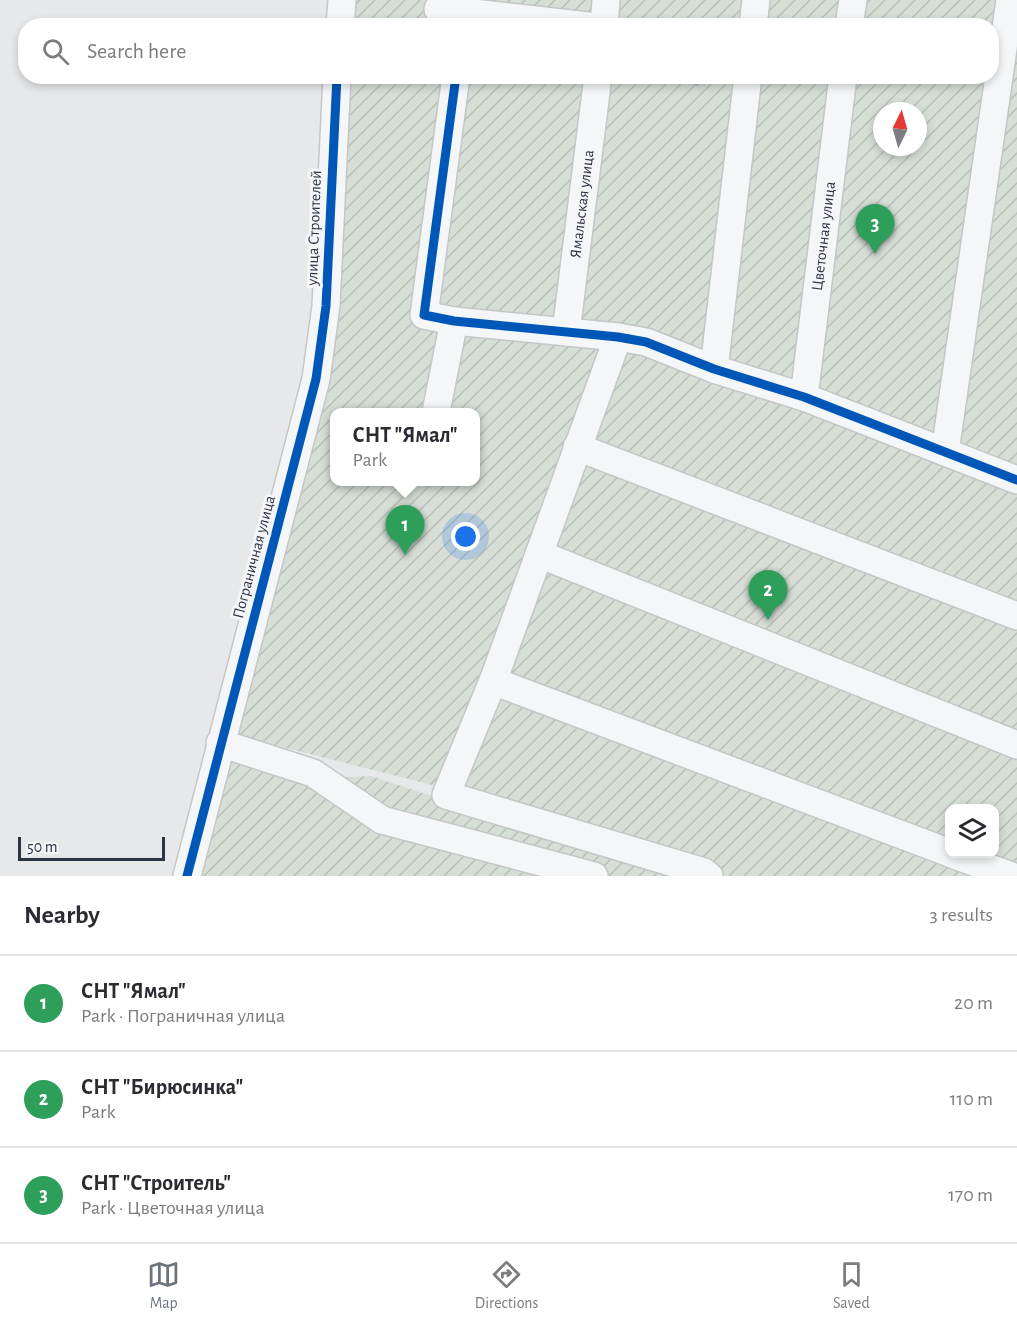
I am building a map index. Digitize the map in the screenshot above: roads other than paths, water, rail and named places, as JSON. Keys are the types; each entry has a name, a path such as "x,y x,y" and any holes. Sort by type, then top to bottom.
{"street":[{"path":"341,18 342,0"},
{"path":"605,18 606,0"},
{"path":"754,18 756,0"},
{"path":"850,18 853,0"},
{"path":"999,76 1010,0"},
{"path":"438,9 518,18"},
{"name":"улица Строителей","path":"316,379 326,306 337,84"},
{"path":"455,84 424,315 454,321 618,337 646,342 714,369 804,397 1017,480"},
{"name":"Ямальская улица","path":"566,332 597,84"},
{"path":"714,369 747,84"},
{"name":"Цветочная улица","path":"804,397 842,84"},
{"path":"945,452 998,84"},
{"path":"437,408 454,321"},
{"path":"618,337 493,681 446,795 704,872 709,876"},
{"name":"Пограничная улица","path":"187,876 316,379"},
{"path":"578,447 1017,616"},
{"path":"539,554 1017,745"},
{"path":"493,681 945,851"},
{"path":"220,743 313,773 382,820 594,876"},
{"path":"963,858 1011,876"}],"place":[{"name":"СНТ \"Строитель\"","path":"875,254"},
{"name":"СНТ \"Ямал\"","path":"405,555"},
{"name":"СНТ \"Бирюсинка\"","path":"768,620"}]}
